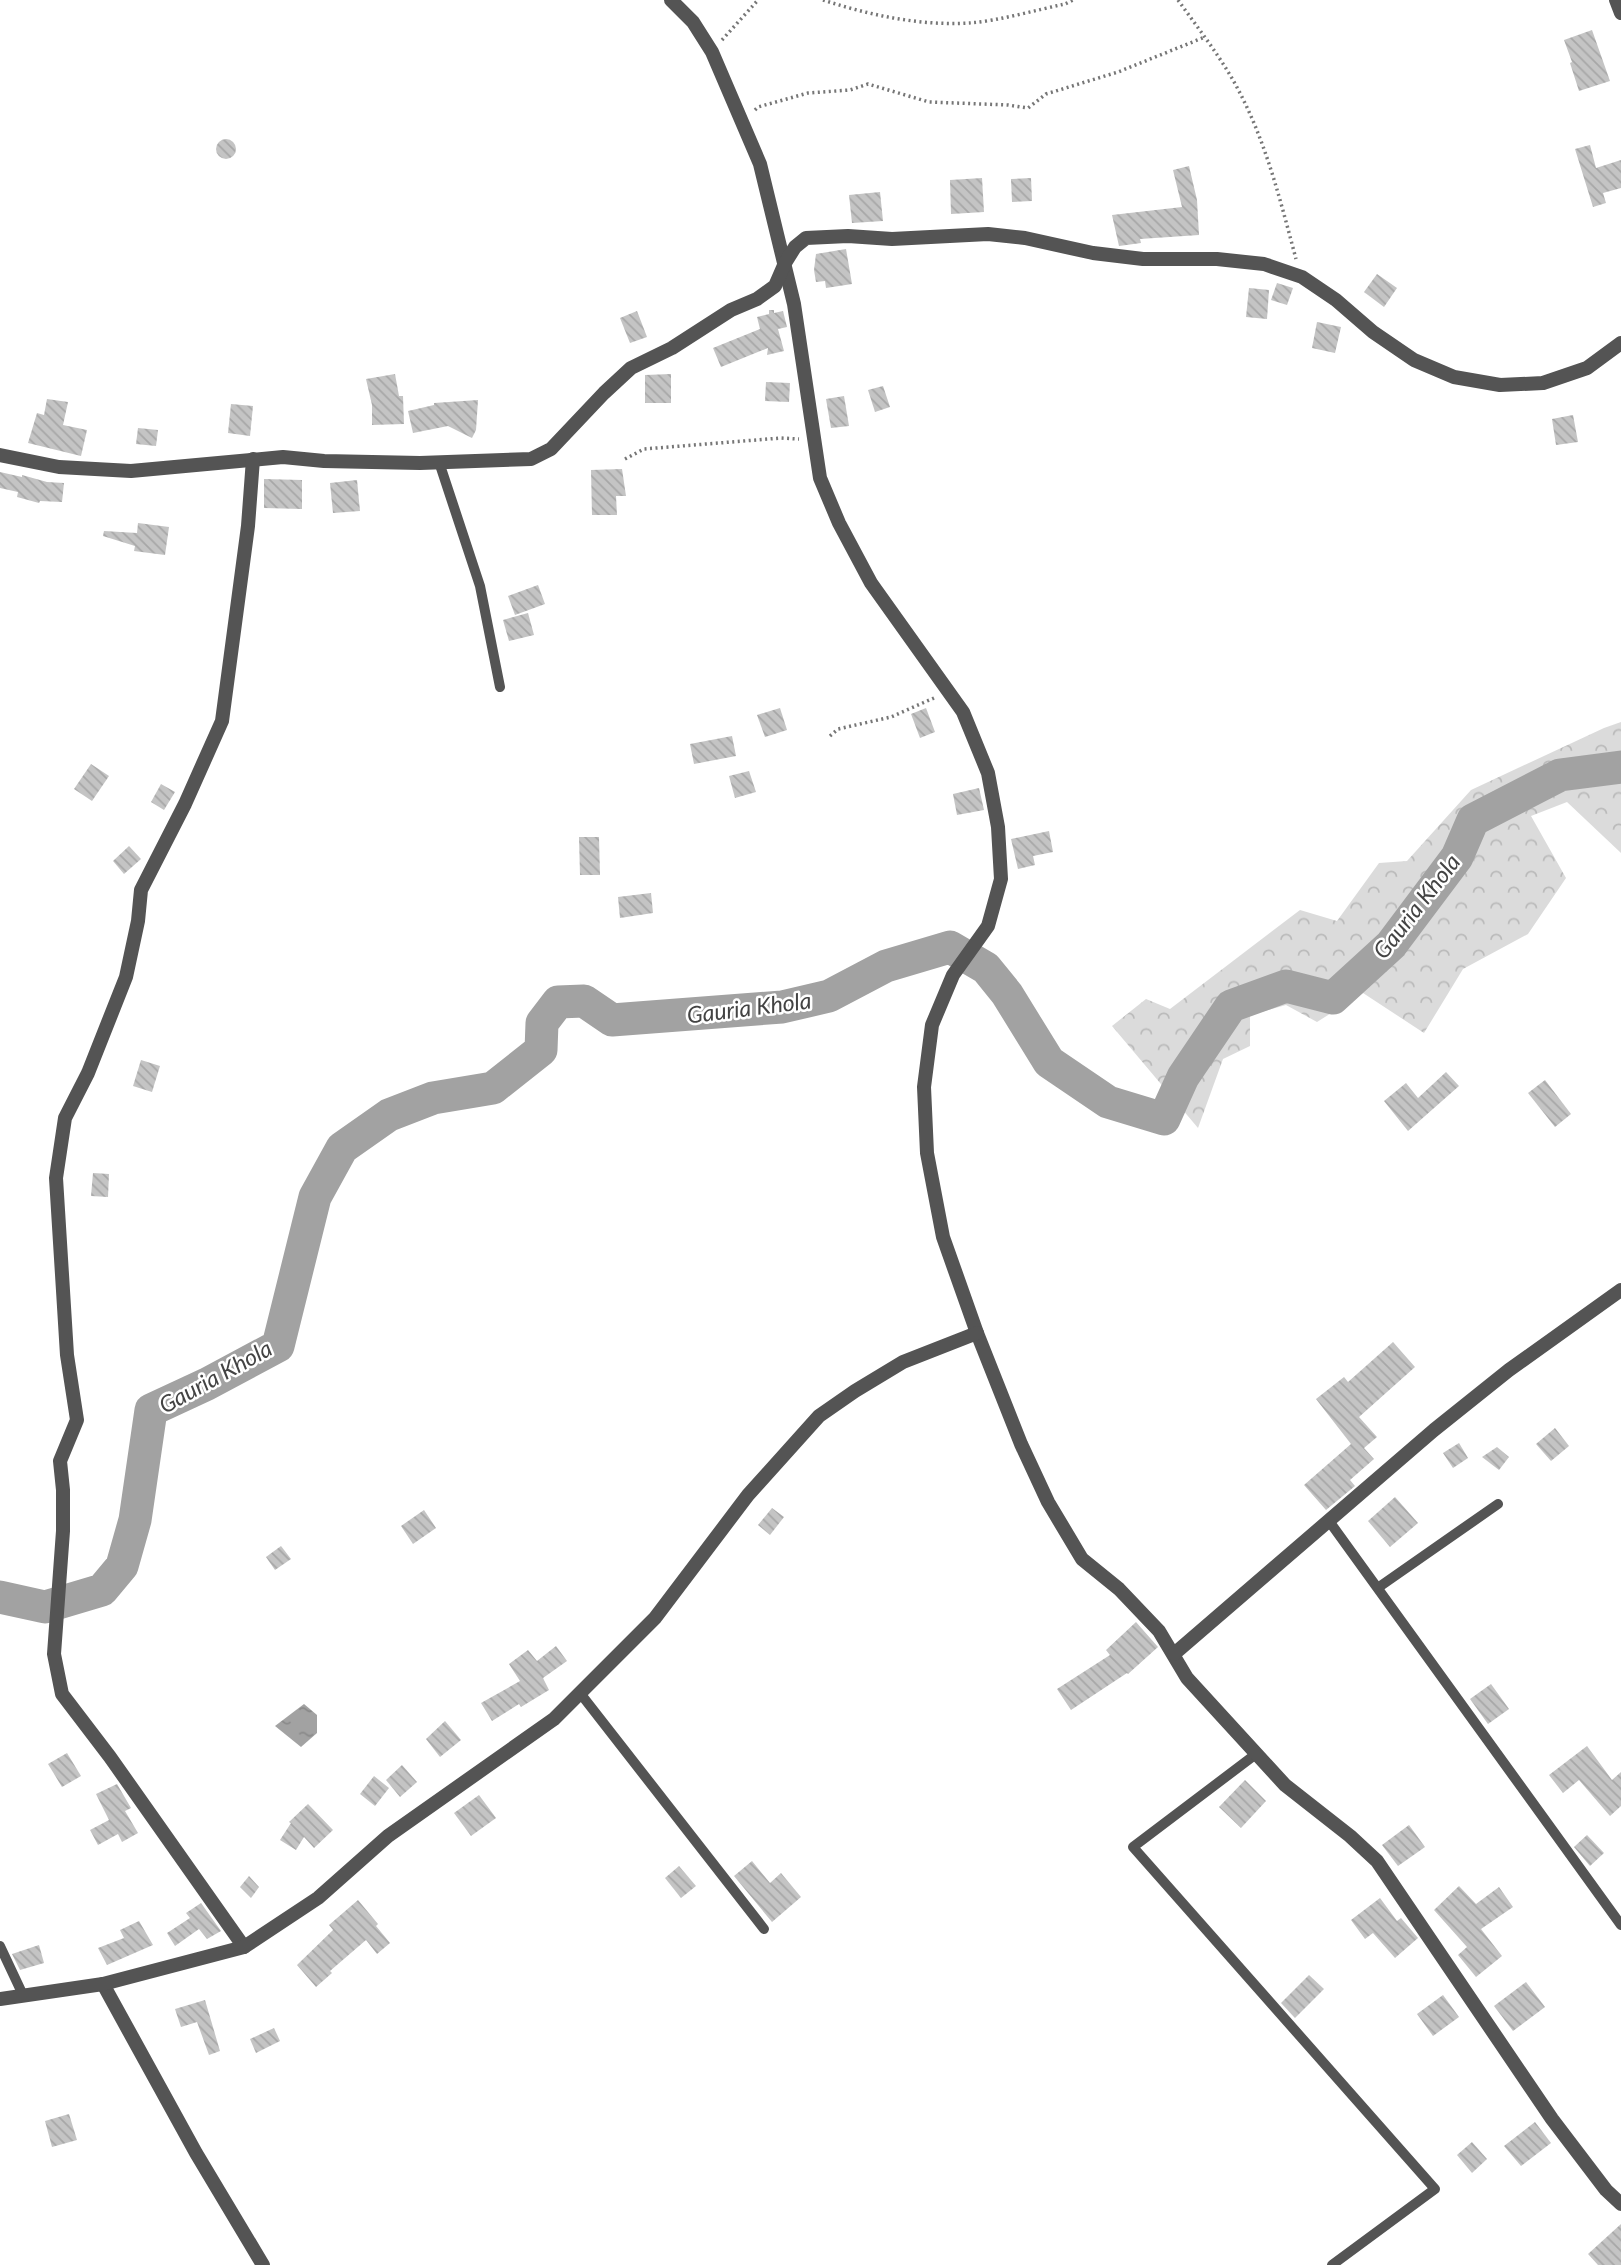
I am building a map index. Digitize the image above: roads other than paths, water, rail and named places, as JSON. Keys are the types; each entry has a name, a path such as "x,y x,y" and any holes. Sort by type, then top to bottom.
{"street":[{"path":"671,0 693,22 712,52 760,164 794,304 820,478 839,523 871,583 963,712 988,773 998,827 1001,879 988,926 953,975 932,1025 924,1087 927,1153 943,1237 977,1333 1026,1456 1048,1502 1082,1559 1136,1606 1158,1631 1187,1678 1285,1785 1377,1861 1552,2119 1606,2190 1621,2204"},
{"path":"1616,0 1621,13"},
{"path":"0,455 59,467 131,471 283,457 324,461 439,462 531,459 551,449 631,368 673,348 731,310 757,299 775,286 795,247 806,238 848,236 892,239 988,234 1143,259 1264,264 1302,278 1336,300 1373,332 1414,360 1454,377 1500,385 1543,383 1587,368 1621,343"},
{"path":"244,1947 110,1757 62,1694 54,1654 63,1531 60,1461 77,1420 67,1355 56,1178 65,1118 88,1073 125,976 138,921 141,890 185,804 222,721 246,539 253,459"},
{"path":"1174,1654 1444,1421 1621,1290"},
{"path":"0,1999 103,1984 244,1947 318,1898 388,1836 554,1719 655,1618 748,1494 819,1416 903,1362 977,1333"},
{"path":"103,1984 196,2154 263,2265"}],"lane":[{"path":"439,462 480,586 500,687"},
{"path":"1379,1587 1498,1504"},
{"path":"1329,1521 1621,1925"},
{"path":"579,1693 764,1930"},
{"path":"1256,1754 1133,1847 1435,2189 1332,2265"},
{"path":"0,1945 23,1995"}],"water":[{"path":"304,1704 317,1715 317,1733 301,1747 275,1726"}],"waterway":[{"name":"Gauria Khola","path":"0,1597 45,1607 102,1590 122,1566 135,1520 151,1410 278,1346 315,1197 342,1148 389,1115 433,1098 493,1088 541,1050 542,1023 558,1002 584,1001 612,1020 782,1007 829,996 886,966 950,947 986,968 1007,994 1049,1062 1108,1102 1164,1119 1183,1077 1231,1006 1286,986 1333,998 1391,945 1457,857 1473,820 1560,775 1621,767"}]}
